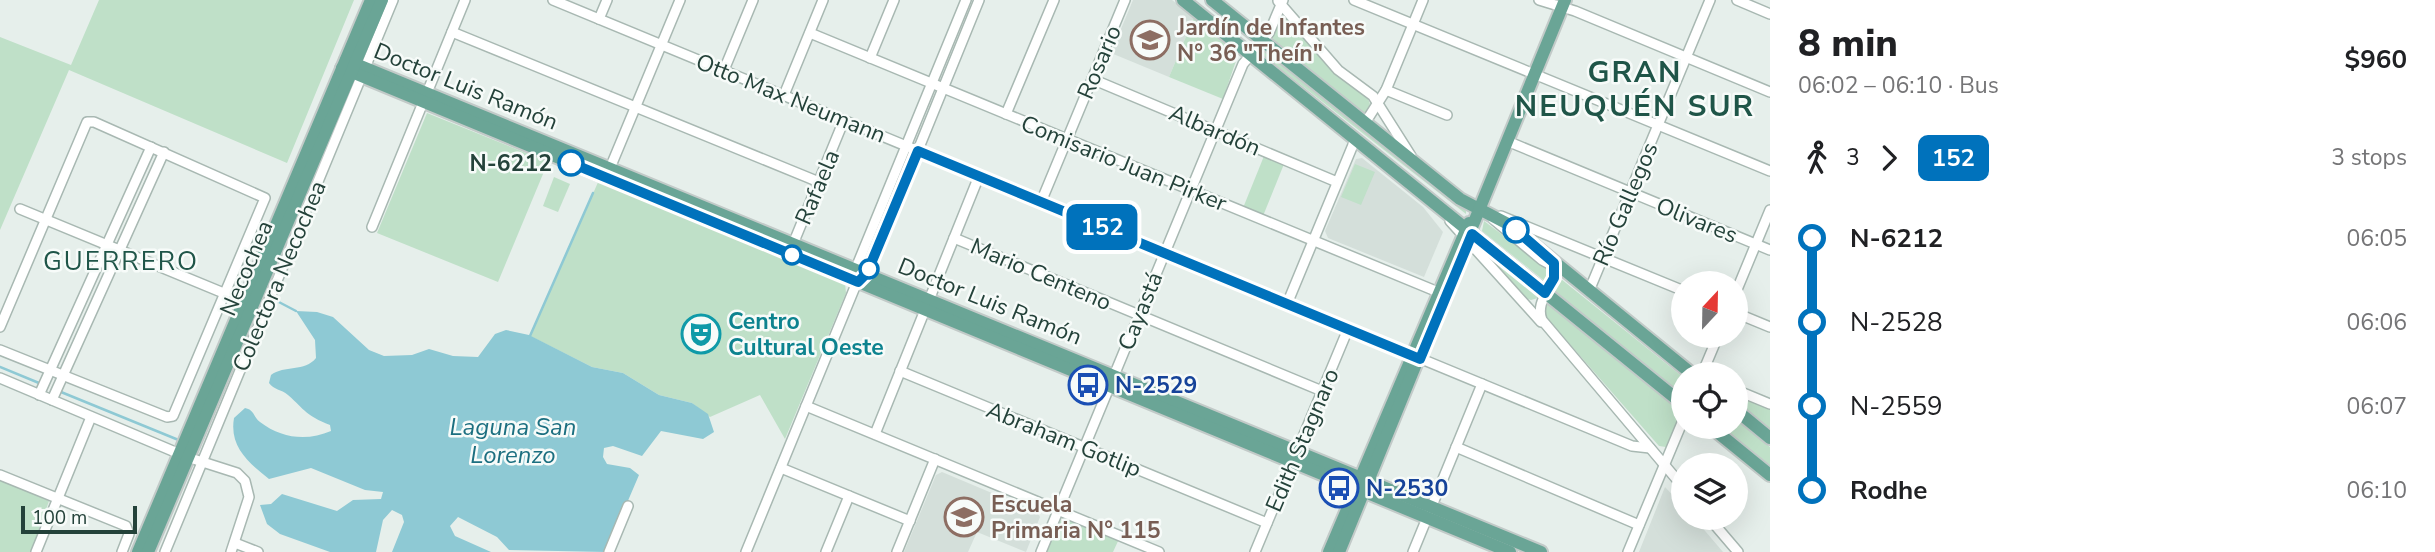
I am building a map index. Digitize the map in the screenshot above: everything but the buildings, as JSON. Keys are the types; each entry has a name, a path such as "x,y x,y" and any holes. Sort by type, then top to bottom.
{"main road":[{"name":"Necochea","path":"353,68 371,0"},
{"name":"Necochea","path":"138,552 382,0"},
{"path":"1183,0 1440,209 1467,235 1671,395"},
{"path":"1212,0 1460,199 1479,208 1551,259 1677,362"},
{"path":"1329,552 1362,485 1564,4"},
{"name":"Doctor Luis Ramón","path":"353,68 860,275 1362,485 1541,552"},
{"path":"1416,357 1438,292 1467,235"},
{"path":"1748,420 1770,438"},
{"path":"1726,439 1770,475"},
{"name":"Necochea","path":"148,552 183,455"},
{"path":"1339,552 1362,485"},
{"name":"Doctor Luis Ramón","path":"1429,512 1510,552"}],"street":[{"name":"Colectora Necochea","path":"165,552 353,68 393,0"},
{"path":"372,227 465,0"},
{"name":"Otto Max Neumann","path":"553,0 1632,446 1650,448"},
{"path":"599,19 607,0"},
{"path":"608,173 680,0"},
{"path":"724,71 753,0"},
{"path":"784,95 823,0"},
{"path":"870,58 894,0"},
{"path":"860,275 906,146 967,0"},
{"path":"746,552 860,275 918,151 979,0"},
{"path":"1006,114 1054,0"},
{"name":"Rosario","path":"1041,202 1125,0"},
{"path":"1354,0 1770,171"},
{"path":"1365,122 1386,90 1423,0"},
{"path":"1539,0 1564,4 1770,92"},
{"name":"Río Gallegos","path":"1589,291 1710,0"},
{"path":"1737,0 1770,14"},
{"path":"1280,2 1338,70 1378,103 1416,163"},
{"name":"Cayastá","path":"1041,552 1215,130 1249,54 1263,41 1280,2"},
{"path":"452,32 819,182"},
{"name":"Comisario Juan Pirker","path":"810,33 1438,292"},
{"name":"Albardón","path":"1092,79 1337,181"},
{"path":"1386,90 1447,115"},
{"name":"Rafaela","path":"791,248 844,120"},
{"path":"0,327 87,122 151,146 265,198 171,417 0,350"},
{"path":"1287,304 1355,140"},
{"name":"Olivares","path":"1507,141 1770,250"},
{"path":"38,394 151,146"},
{"path":"52,400 163,152"},
{"path":"874,434 979,176"},
{"path":"1420,184 1463,221 1461,222 1418,187 1420,184"},
{"path":"20,209 226,294"},
{"path":"1745,271 1770,210"},
{"path":"1492,217 1603,257 1671,286"},
{"path":"1492,217 1496,219 1553,266 1542,260 1492,217"},
{"path":"1467,235 1513,293 1548,328 1671,472"},
{"name":"Mario Centeno","path":"954,238 1322,391"},
{"path":"1548,328 1540,314 1544,296 1555,275 1551,259"},
{"path":"1513,293 1531,303 1544,296"},
{"path":"1748,318 1770,327"},
{"name":"Edith Stagnaro","path":"1255,552 1348,329"},
{"name":"Abraham Gotlip","path":"900,371 1267,523"},
{"path":"0,378 183,455 237,474 247,486 249,502 233,547 258,552"},
{"path":"1413,552 1482,384"},
{"path":"1748,395 1770,404"},
{"path":"806,406 1159,552"},
{"path":"36,552 91,417"},
{"path":"1628,552 1675,439"},
{"path":"1456,447 1639,525"},
{"path":"897,552 935,459"},
{"path":"781,468 910,521"},
{"path":"0,475 129,529 122,552"},
{"path":"826,552 849,496"},
{"path":"608,552 628,506"},
{"path":"1719,530 1738,552"}],"shaded area":[{"name":"Jardín de Infantes N° 36 \"Theín\"","path":"1133,0 1172,0 1194,17 1169,77 1111,53"},
{"path":"1362,158 1423,207 1443,232 1424,277 1328,238 1325,231 1356,159"},
{"name":"Escuela Primaria N° 115","path":"942,472 1037,512 1040,517 1026,552 977,532 968,552 904,552 936,475"},
{"path":"1665,487 1671,493 1671,530 1704,530 1723,552 1639,552"}],"green space":[{"path":"99,0 354,0 287,163 69,70 0,230 0,37 71,65"},
{"path":"1195,15 1239,52 1223,99 1169,77"},
{"path":"1280,18 1287,18 1335,73 1367,96 1370,104 1364,116 1270,40"},
{"path":"1262,49 1466,211 1466,214 1260,53"},
{"path":"427,113 548,162 498,282 377,233"},
{"path":"1264,156 1284,164 1263,216 1243,208"},
{"path":"1355,164 1375,172 1361,205 1341,197"},
{"path":"554,177 570,184 558,212 543,206"},
{"path":"599,180 845,283 846,293 785,439 760,395 710,417 692,403 659,395 623,373 592,367 530,336"},
{"path":"1484,221 1552,272 1547,283 1482,231"},
{"path":"1480,248 1540,294 1538,298 1531,300 1523,297"},
{"path":"1557,279 1561,279 1671,367 1671,387 1554,290"},
{"path":"1546,299 1671,400 1671,435 1666,447 1659,446 1543,312"},
{"path":"1748,399 1770,408 1770,433 1748,416"},
{"path":"1748,429 1770,447 1770,465 1736,439 1748,439"},
{"path":"0,480 49,501 31,552 0,552"},
{"path":"1064,518 1119,539 1113,552 1045,552 1057,523"}],"water":[{"name":"Laguna San Lorenzo","path":"296,311 317,312 333,317 369,350 384,356 412,355 429,349 453,356 478,357 495,334 506,330 529,335 592,367 623,373 659,395 692,403 708,414 714,432 703,439 661,431 642,456 613,446 604,448 603,457 607,464 630,468 639,475 606,552 509,550 497,537 458,517 450,526 455,536 491,552 392,552 404,522 402,515 392,510 383,520 376,552 330,552 280,534 267,524 260,505 271,504 282,494 337,511 353,500 381,499 383,492 365,490 311,468 269,479 242,453 233,428 234,418 245,408 251,410 268,428 286,435 304,437 331,431 330,425 310,415 288,395 269,383 271,375 276,372 306,365 316,358 315,340"}],"waterway":[{"path":"530,336 593,193"},
{"path":"275,300 296,311"},
{"path":"0,367 39,383"},
{"path":"61,392 181,441"}],"bus line":[{"name":"152","path":"571,163 858,282 867,273 918,151 1420,359 1472,234 1545,293 1554,278 1554,263 1516,230"}],"place":[{"name":"Jardín de Infantes N° 36 \"Theín\"","path":"1150,40"},
{"name":"N-6212","path":"571,163"},
{"name":"Centro Cultural Oeste","path":"701,334"},
{"name":"N-2529","path":"1088,385"},
{"name":"N-2530","path":"1339,488"},
{"name":"Escuela Primaria N° 115","path":"964,517"}],"district":[{"name":"GRAN NEUQUÉN SUR","path":"1635,89"},
{"name":"GUERRERO","path":"121,261"}]}
